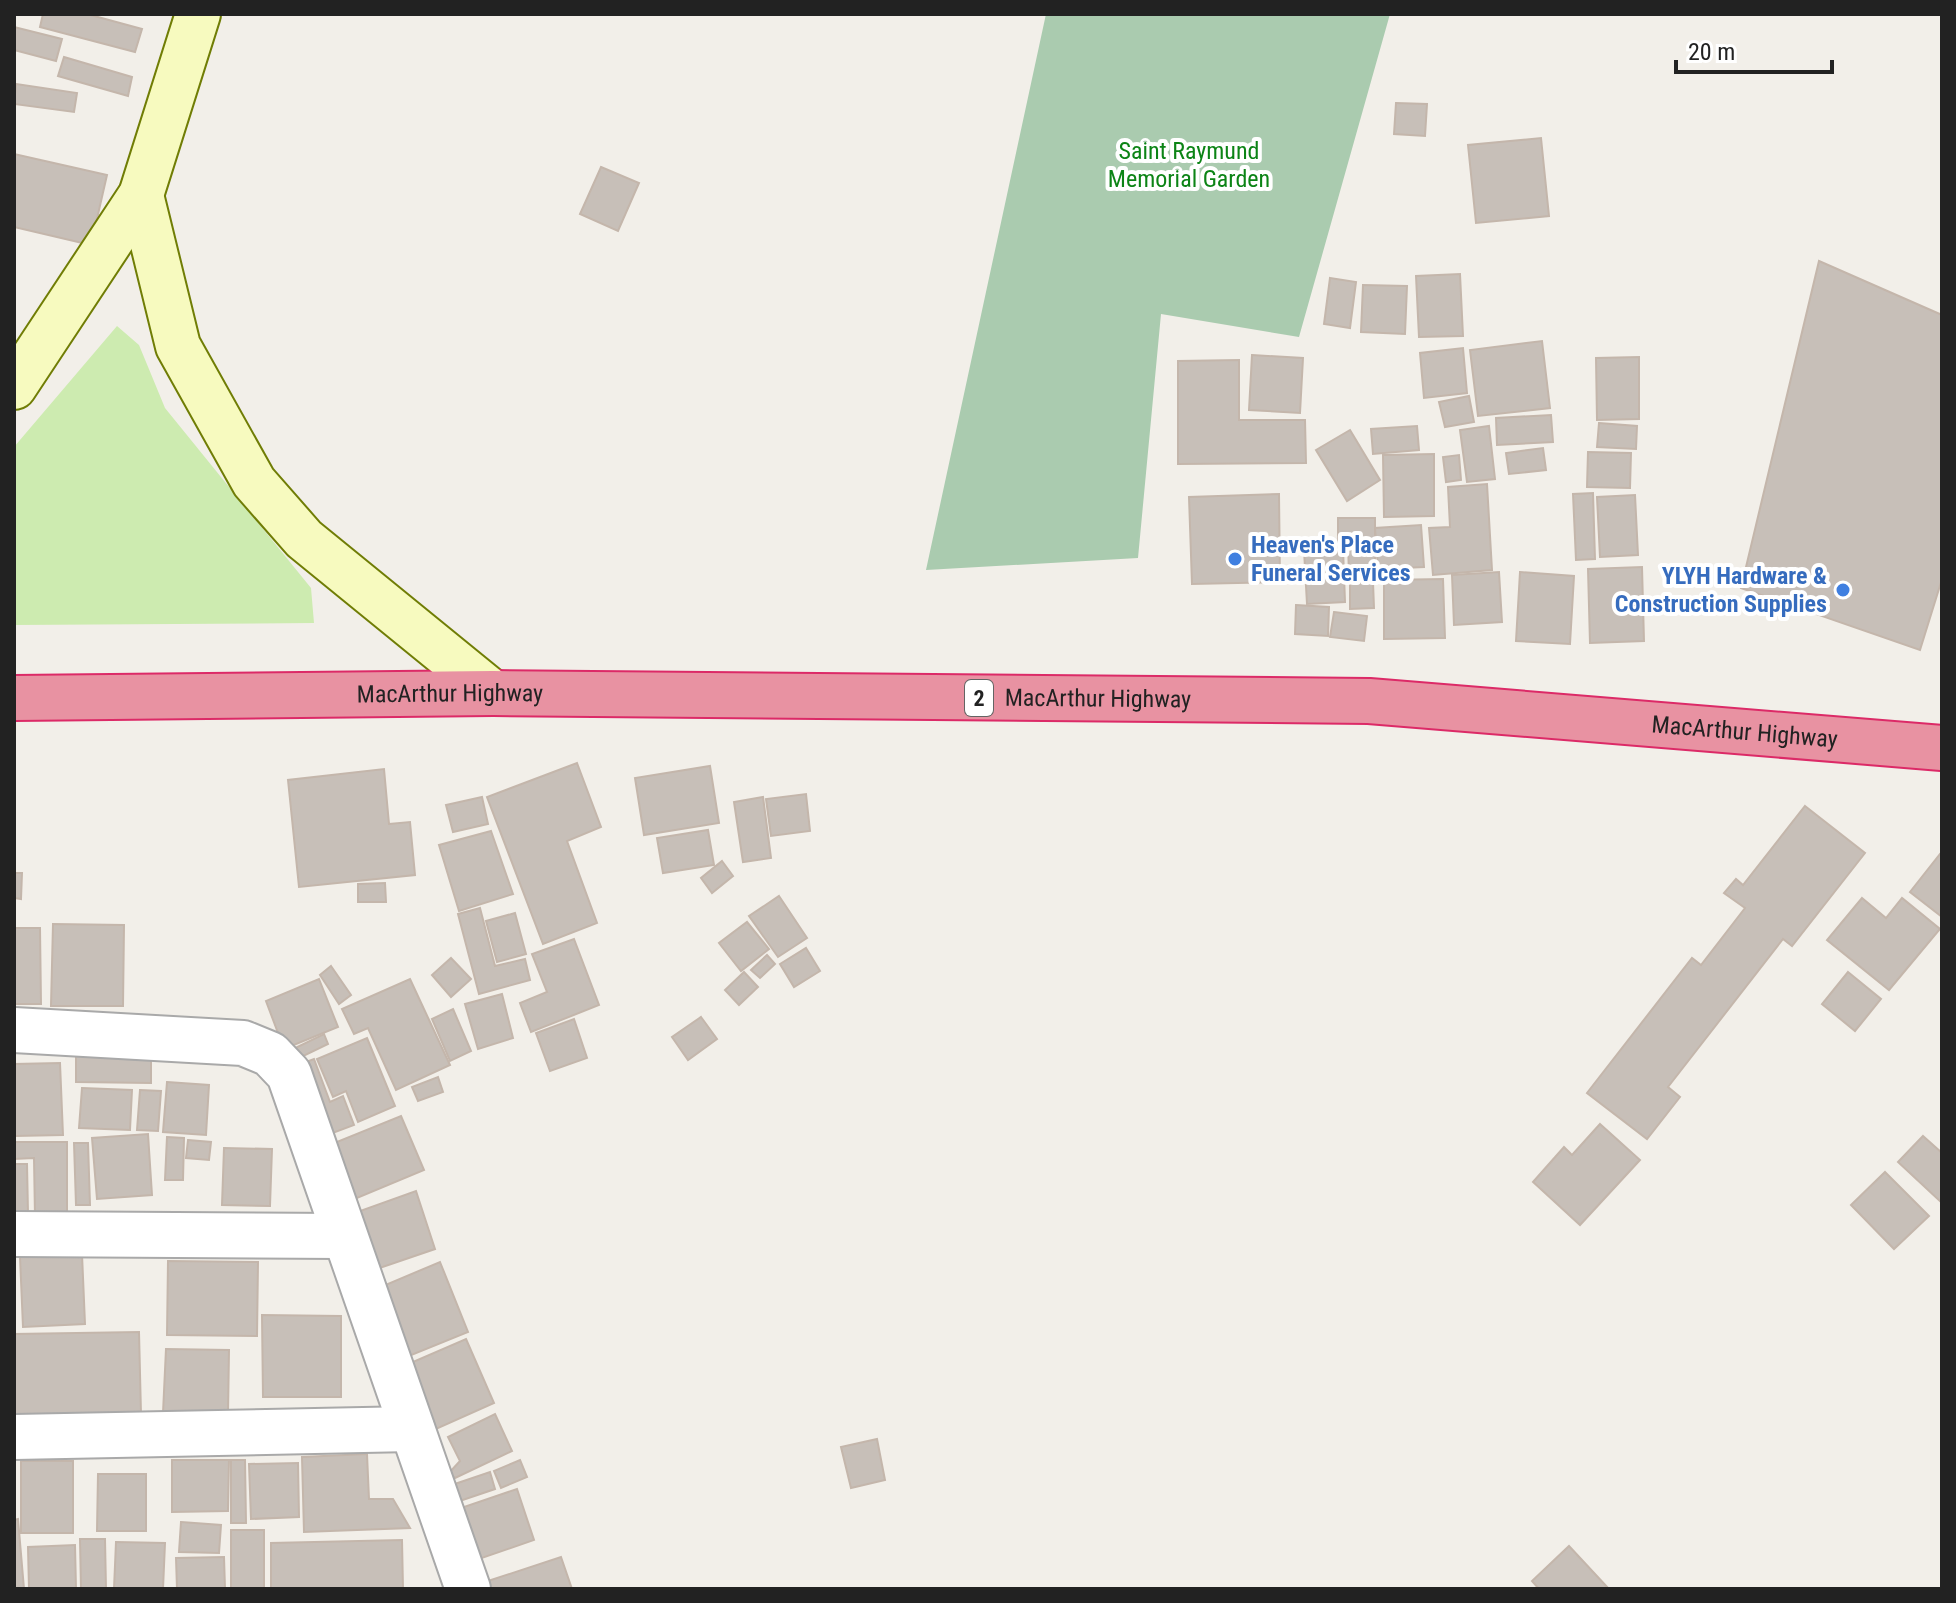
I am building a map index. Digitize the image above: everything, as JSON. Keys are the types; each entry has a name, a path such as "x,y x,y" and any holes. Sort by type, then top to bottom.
{"highway":[{"name":"MacArthur Highway","path":"14,698 493,693 1369,701 1942,748"}],"main road":[{"path":"14,387 141,195 198,14"},
{"path":"141,195 178,346 254,482 304,539 493,693"}],"street":[{"path":"14,1030 243,1043 270,1054 289,1074 468,1589"},
{"path":"14,1234 343,1236"},
{"path":"14,1437 412,1429"}],"green space":[{"name":"Saint Raymund Memorial Garden","path":"1046,14 1390,14 1299,337 1161,314 1138,558 926,570"},
{"path":"117,326 139,345 165,408 311,588 314,623 14,625 14,447"}],"building":[{"path":"43,14 87,14 142,29 135,52 40,27"},
{"path":"14,27 62,39 56,61 14,50"},
{"path":"64,57 132,77 128,96 58,76"},
{"path":"16,84 77,93 74,112 14,104"},
{"path":"1396,103 1427,104 1425,136 1394,134"},
{"path":"1541,138 1549,216 1476,223 1468,145"},
{"path":"14,154 107,175 91,245 14,227"},
{"path":"601,167 639,183 618,231 580,214"},
{"path":"1819,261 1942,315 1942,579 1920,650 1741,588"},
{"path":"1460,274 1463,336 1419,337 1416,276"},
{"path":"1330,278 1356,282 1350,328 1324,324"},
{"path":"1363,285 1407,286 1405,334 1361,332"},
{"path":"1542,341 1550,408 1478,416 1470,350"},
{"path":"1463,348 1467,393 1424,398 1420,353"},
{"path":"1252,355 1303,358 1300,413 1249,410"},
{"path":"1639,357 1639,419 1597,420 1596,358"},
{"path":"1239,360 1239,420 1305,420 1306,463 1178,464 1178,361"},
{"path":"1469,396 1474,422 1445,427 1439,402"},
{"path":"1551,415 1553,442 1497,445 1496,418"},
{"path":"1599,423 1637,426 1636,449 1597,447"},
{"path":"1417,426 1419,450 1373,454 1371,429"},
{"path":"1489,426 1495,479 1467,482 1460,430"},
{"path":"1350,430 1380,480 1347,501 1316,450"},
{"path":"1543,448 1546,470 1509,474 1506,453"},
{"path":"1588,452 1631,453 1630,488 1587,487"},
{"path":"1434,454 1434,516 1384,517 1383,455"},
{"path":"1459,455 1461,480 1446,482 1443,457"},
{"path":"1487,484 1492,570 1433,575 1429,528 1450,527 1448,487"},
{"path":"1593,493 1595,559 1576,560 1573,494"},
{"path":"1279,494 1280,582 1192,584 1189,497"},
{"path":"1635,495 1638,555 1600,557 1597,497"},
{"path":"1338,518 1375,518 1375,576 1349,576 1348,542 1338,542"},
{"path":"1421,525 1424,567 1378,569 1375,528"},
{"path":"1343,548 1345,602 1307,604 1304,550"},
{"path":"1642,567 1644,641 1590,643 1588,569"},
{"path":"1499,572 1502,622 1454,625 1452,575"},
{"path":"1520,572 1574,576 1570,644 1516,641"},
{"path":"1443,579 1445,638 1384,639 1384,580"},
{"path":"1373,582 1374,608 1350,609 1350,583"},
{"path":"1296,605 1329,607 1328,636 1295,634"},
{"path":"1334,612 1367,616 1364,641 1330,637"},
{"path":"577,763 601,827 567,841 597,923 543,944 487,797"},
{"path":"710,766 719,823 644,835 635,778"},
{"path":"384,769 389,824 410,822 415,875 299,887 288,780"},
{"path":"806,794 810,831 771,836 766,799"},
{"path":"482,797 488,824 453,832 446,805"},
{"path":"763,797 771,858 743,862 734,802"},
{"path":"1805,806 1865,853 1792,946 1783,939 1668,1087 1680,1097 1647,1139 1587,1093 1692,958 1701,965 1745,908 1724,893 1736,879 1743,885"},
{"path":"708,830 714,865 663,873 657,838"},
{"path":"491,831 513,894 459,911 439,845"},
{"path":"1942,855 1942,917 1910,892"},
{"path":"722,861 733,876 712,893 701,878"},
{"path":"14,873 22,873 21,899 14,898"},
{"path":"385,883 386,902 358,902 358,884"},
{"path":"779,896 807,938 778,957 749,916"},
{"path":"1862,898 1886,918 1902,898 1940,929 1889,990 1827,940"},
{"path":"480,908 495,966 525,959 530,980 479,994 458,914"},
{"path":"515,913 526,954 497,962 486,921"},
{"path":"747,922 769,949 741,971 719,943"},
{"path":"53,924 124,925 123,1006 51,1006"},
{"path":"14,928 40,928 41,1004 14,1004"},
{"path":"574,939 599,1005 531,1032 520,1003 547,992 532,954"},
{"path":"806,948 820,971 794,987 780,964"},
{"path":"767,955 775,964 760,978 751,970"},
{"path":"451,958 471,979 451,997 432,975"},
{"path":"331,966 351,995 339,1004 320,975"},
{"path":"744,972 758,987 739,1005 725,990"},
{"path":"1848,972 1881,999 1855,1031 1822,1004"},
{"path":"319,979 338,1027 284,1049 266,1001"},
{"path":"410,979 450,1065 396,1090 368,1028 354,1034 342,1009"},
{"path":"502,994 513,1038 478,1049 465,1004"},
{"path":"453,1009 471,1051 450,1061 432,1019"},
{"path":"701,1017 717,1039 688,1060 672,1037"},
{"path":"574,1019 587,1058 550,1071 536,1033"},
{"path":"324,1034 328,1044 291,1062 287,1052"},
{"path":"367,1038 395,1106 358,1122 346,1091 333,1097 317,1059"},
{"path":"76,1053 151,1054 151,1083 76,1082"},
{"path":"314,1059 330,1102 343,1096 354,1125 322,1137 295,1066"},
{"path":"60,1063 63,1135 15,1136 14,1064"},
{"path":"438,1077 443,1092 418,1101 412,1087"},
{"path":"167,1082 209,1085 206,1135 163,1132"},
{"path":"82,1088 132,1090 130,1130 79,1128"},
{"path":"140,1090 161,1091 158,1131 137,1130"},
{"path":"401,1116 424,1170 345,1203 322,1148"},
{"path":"1600,1124 1640,1160 1580,1225 1533,1182 1564,1147 1572,1155"},
{"path":"148,1134 152,1195 97,1199 92,1138"},
{"path":"1923,1136 1942,1153 1942,1203 1898,1162"},
{"path":"167,1137 184,1138 183,1180 165,1180"},
{"path":"188,1140 211,1142 209,1160 186,1158"},
{"path":"14,1142 67,1142 67,1216 35,1217 34,1158 14,1159"},
{"path":"74,1143 88,1143 90,1205 76,1205"},
{"path":"224,1148 272,1149 270,1206 222,1205"},
{"path":"14,1164 27,1164 28,1213 14,1214"},
{"path":"1885,1172 1929,1216 1894,1249 1851,1205"},
{"path":"416,1191 435,1249 365,1273 346,1216"},
{"path":"82,1254 85,1324 23,1327 20,1257"},
{"path":"168,1261 258,1262 257,1336 167,1335"},
{"path":"440,1262 468,1332 404,1358 376,1289"},
{"path":"262,1315 341,1316 341,1397 263,1397"},
{"path":"139,1332 141,1414 14,1415 14,1334"},
{"path":"466,1339 494,1403 427,1433 399,1368"},
{"path":"166,1349 229,1350 228,1414 163,1413"},
{"path":"495,1414 512,1451 455,1478 449,1473 460,1461 448,1437"},
{"path":"877,1439 885,1480 851,1488 841,1447"},
{"path":"367,1454 369,1499 393,1499 410,1528 304,1532 302,1457"},
{"path":"172,1460 229,1460 228,1511 172,1512"},
{"path":"231,1460 245,1460 246,1523 231,1523"},
{"path":"520,1460 527,1477 501,1488 494,1471"},
{"path":"21,1461 73,1461 73,1533 21,1533"},
{"path":"298,1463 299,1517 251,1519 249,1464"},
{"path":"490,1472 495,1489 451,1504 446,1487"},
{"path":"98,1474 146,1474 146,1531 97,1531"},
{"path":"517,1489 534,1540 470,1562 452,1511"},
{"path":"18,1519 24,1589 14,1589 14,1520"},
{"path":"181,1522 221,1525 219,1553 179,1552"},
{"path":"231,1530 264,1530 264,1589 231,1589"},
{"path":"80,1539 105,1539 106,1589 81,1589"},
{"path":"402,1540 403,1589 271,1589 271,1543"},
{"path":"116,1542 165,1543 163,1589 114,1589"},
{"path":"75,1545 76,1589 29,1589 28,1547"},
{"path":"1569,1546 1609,1589 1539,1589 1532,1581"},
{"path":"224,1557 225,1589 177,1589 176,1558"},
{"path":"561,1557 572,1589 484,1589 482,1583"}],"place":[{"name":"Heaven's Place Funeral Services","path":"1235,559"},
{"name":"YLYH Hardware & Construction Supplies","path":"1843,590"}]}
